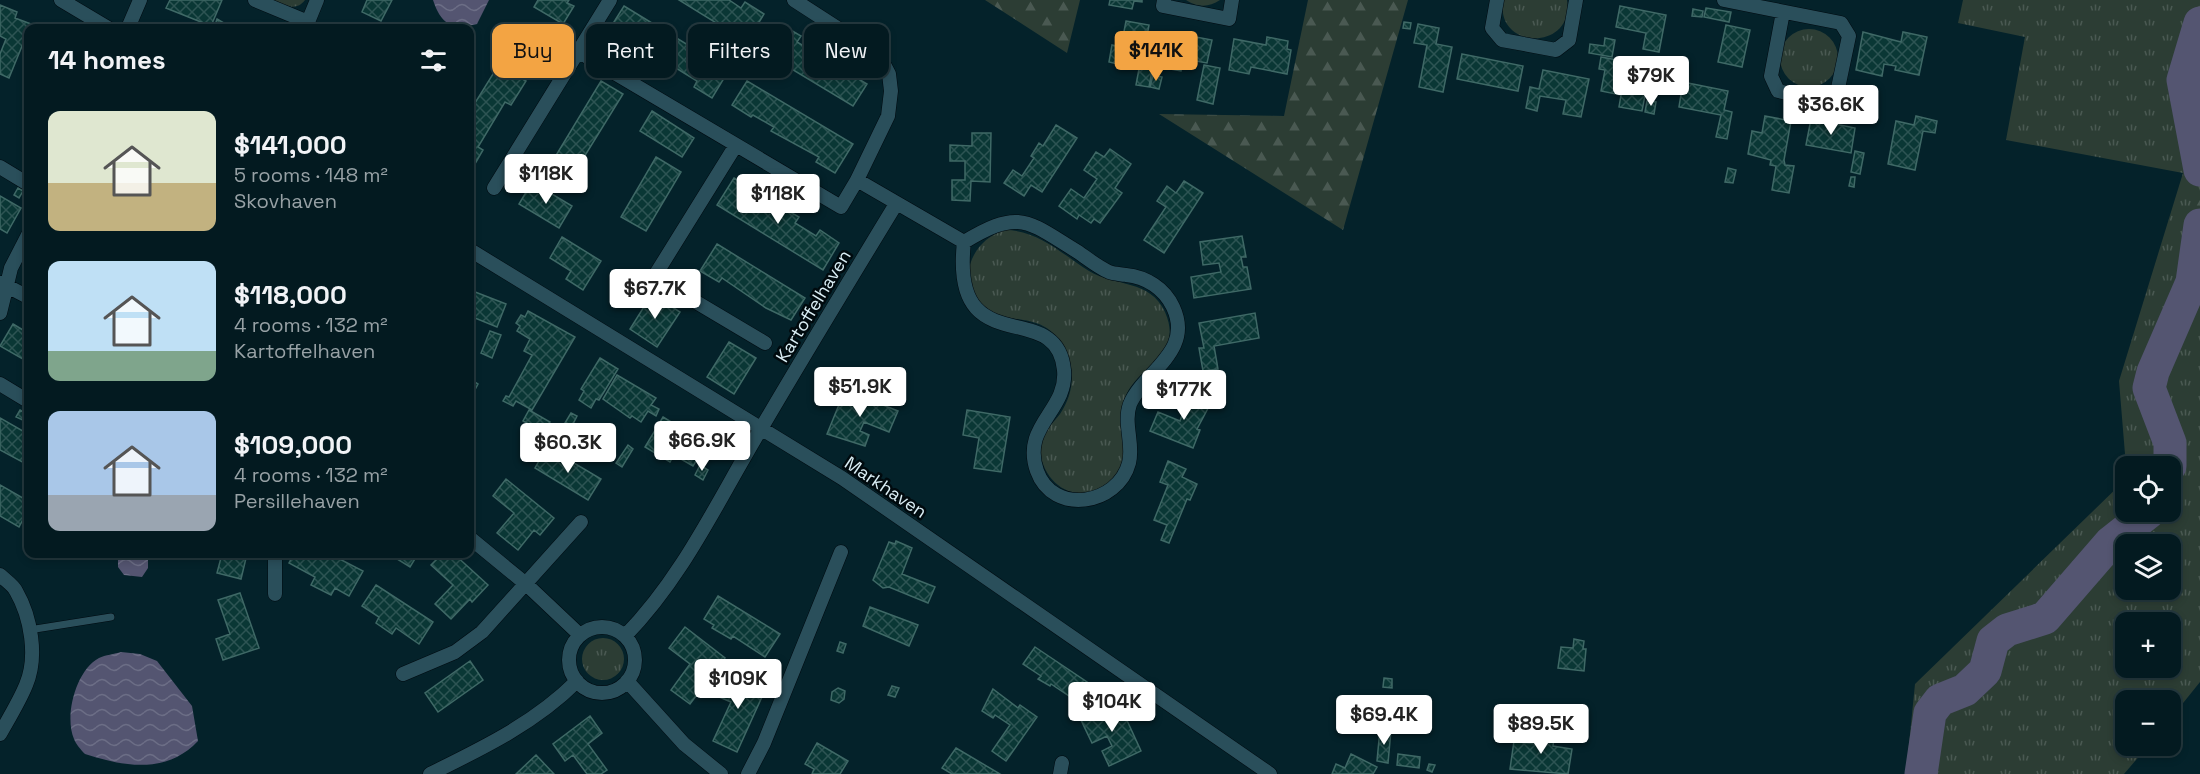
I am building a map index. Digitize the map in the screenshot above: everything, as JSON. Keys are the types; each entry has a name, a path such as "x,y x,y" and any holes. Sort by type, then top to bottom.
{"street":[{"path":"61,0 101,24"},
{"path":"130,24 140,0"},
{"path":"255,0 308,22 317,0"},
{"path":"494,188 610,0"},
{"path":"579,52 841,207 857,180 888,116 891,91 889,74 879,55 794,0"},
{"path":"1164,0 1163,6 1228,19 1232,0"},
{"path":"1497,0 1492,28 1502,40 1556,50 1569,40 1576,0"},
{"path":"1724,0 1841,23 1849,36 1837,93 1827,101 1778,91 1771,76 1783,12"},
{"name":"Kartoffelhaven","path":"736,145 654,277 765,343"},
{"path":"0,167 24,182"},
{"path":"857,180 964,242"},
{"name":"Kartoffelhaven","path":"625,636 643,617 684,563 761,428 896,204"},
{"path":"1013,220 1034,225 1110,273 1148,280 1163,292 1173,307 1177,321 1173,349 1167,360 1141,385 1129,406 1127,424 1130,461 1118,483 1099,497 1083,501 1064,498 1050,489 1037,472 1032,449 1037,430 1057,404 1063,386 1064,370 1058,351 1049,339 1032,330 993,322 977,311 966,292 961,265 964,242 994,224 1013,220"},
{"path":"0,313 4,284 24,243"},
{"name":"Markhaven","path":"474,252 842,478 1270,774"},
{"path":"4,284 24,295"},
{"path":"0,384 24,398"},
{"path":"403,674 455,651 482,632 581,522"},
{"path":"474,541 526,584 580,635"},
{"path":"748,774 764,743 841,552"},
{"path":"275,558 276,594"},
{"path":"0,575 16,589 29,630 32,659 27,683 0,734"},
{"path":"603,627 625,636 635,654 634,669 627,681 614,690 598,692 577,681 570,666 569,657 580,635 603,627"},
{"path":"430,774 498,741 558,700 577,681"},
{"path":"627,681 684,744 721,774"}],"lane":[{"path":"29,630 111,617"}],"green space":[{"path":"274,0 305,0 294,7"},
{"path":"985,0 1080,0 1067,53"},
{"path":"1186,0 1220,0 1203,6"},
{"path":"1308,0 1408,0 1343,230 1159,114 1284,116"},
{"path":"1503,0 1567,0 1566,17 1559,29 1548,36 1535,38 1522,36 1511,29 1504,17"},
{"path":"1963,0 2200,0 2200,682 2181,706 2181,690 2115,690 2115,756 2139,756 2124,774 1906,774 1915,684 2115,490 2115,522 2181,522 2181,456 2125,456 2119,381 2183,173 2006,140 2025,37 1958,23"},
{"path":"1803,29 1815,29 1830,37 1838,52 1838,64 1830,79 1815,87 1803,87 1788,79 1780,64 1780,52 1788,37"},
{"path":"2200,188 2200,312 2166,348"},
{"path":"1005,230 1039,238 1099,276 1141,289 1158,301 1165,312 1169,339 1165,349 1132,385 1123,405 1124,453 1120,470 1109,483 1094,491 1083,493 1064,489 1050,477 1042,459 1043,436 1064,407 1071,385 1070,362 1059,339 1039,324 1007,317 985,307 970,286 969,274 976,252 993,235"},
{"path":"603,638 611,639 618,644 623,651 623,667 618,674 611,679 603,680 595,679 588,674 583,667 582,659 583,651 588,644 595,639"}],"water":[{"path":"433,0 489,0 477,24 474,25 448,23 436,8"},
{"path":"118,558 148,558 148,568 142,577 124,575 118,567"},
{"path":"121,652 140,654 157,661 192,706 198,741 186,752 159,763 130,764 85,754 76,743 70,718 78,683 84,672 99,658"}],"building":[{"path":"170,0 222,0 212,24 206,24 166,8"},
{"path":"367,0 392,0 381,21 362,12"},
{"path":"538,0 569,0 567,3 574,6 563,24 534,7"},
{"path":"679,0 729,0 741,8 745,2 764,14 758,24 718,24"},
{"path":"1110,0 1142,0 1142,2 1134,1 1132,9 1109,5"},
{"path":"0,5 17,12 15,18 31,24 24,24 24,41 9,78 0,74 0,54 6,39 0,36"},
{"path":"624,6 654,24 613,24"},
{"path":"1620,6 1666,15 1659,52 1643,49 1646,33 1616,27"},
{"path":"1706,8 1731,12 1729,22 1704,17"},
{"path":"1693,9 1703,11 1702,17 1692,16"},
{"path":"217,19 224,23 224,24 215,24"},
{"path":"1126,21 1149,25 1142,63 1153,65 1149,87 1136,85 1139,69 1109,62 1112,45 1121,47"},
{"path":"1404,22 1411,23 1410,29 1403,28"},
{"path":"1418,24 1439,28 1436,44 1452,47 1443,92 1419,87 1427,45 1414,43"},
{"path":"1726,25 1750,30 1742,67 1718,62"},
{"path":"792,31 801,36 797,42 804,46 804,76 792,69"},
{"path":"1170,32 1212,40 1207,63 1184,59 1181,71 1164,68"},
{"path":"1863,32 1901,42 1903,32 1927,37 1919,75 1895,70 1896,66 1884,64 1882,76 1856,70"},
{"path":"1267,37 1288,41 1287,49 1291,50 1287,74 1251,67 1249,74 1229,70 1234,39 1266,45"},
{"path":"676,38 688,45 688,75 676,68"},
{"path":"1605,38 1615,40 1612,57 1589,53 1590,44 1604,46"},
{"path":"1462,54 1523,66 1518,91 1457,79"},
{"path":"1601,57 1623,61 1621,70 1649,75 1642,111 1619,107 1621,95 1601,91 1605,70 1599,69"},
{"path":"1204,65 1220,68 1213,104 1197,100"},
{"path":"1543,70 1589,79 1581,117 1563,114 1566,100 1540,96 1537,111 1526,108 1530,87 1539,89"},
{"path":"1153,75 1162,77 1159,89 1150,87"},
{"path":"492,76 492,78 521,78 526,81 511,105 505,102 478,147 483,150 474,166 474,105"},
{"path":"692,78 724,78 712,98 694,87 697,81"},
{"path":"807,78 857,78 867,84 853,106"},
{"path":"601,81 623,94 573,175 552,162"},
{"path":"747,81 853,144 835,173 816,162 819,157 771,131 774,127 753,115 751,117 732,105"},
{"path":"1683,82 1728,91 1724,110 1732,112 1727,139 1716,137 1721,115 1679,107"},
{"path":"1647,101 1656,102 1654,114 1645,112"},
{"path":"652,111 694,138 682,157 640,131"},
{"path":"1765,116 1791,121 1784,160 1785,165 1794,166 1789,193 1772,190 1776,166 1770,165 1771,160 1748,154 1752,131 1762,133"},
{"path":"1916,116 1937,121 1935,133 1923,131 1915,170 1888,164 1896,121 1914,125"},
{"path":"1811,119 1855,128 1851,153 1806,145"},
{"path":"1056,125 1077,138 1042,192 1031,185 1024,196 1004,183 1013,170 1022,176 1034,158 1031,156 1039,143 1043,146"},
{"path":"972,133 991,133 990,182 971,181 970,201 952,200 952,180 965,180 965,161 950,161 950,145 972,146"},
{"path":"1110,149 1131,164 1115,188 1122,193 1100,223 1094,219 1091,223 1079,215 1077,219 1059,206 1071,189 1084,198 1097,179 1084,170 1096,152 1104,157"},
{"path":"1855,151 1864,153 1860,174 1851,172"},
{"path":"656,157 681,172 646,231 621,217"},
{"path":"1728,168 1736,170 1733,183 1725,182"},
{"path":"1851,177 1855,177 1854,187 1849,186"},
{"path":"734,178 752,189 749,194 770,207 773,202 799,217 795,223 816,236 820,230 839,243 823,270 717,205"},
{"path":"1184,181 1203,193 1164,253 1144,240 1166,207 1157,201 1167,186 1176,193"},
{"path":"532,182 572,206 559,228 519,204"},
{"path":"18,188 23,191 19,198 14,195"},
{"path":"0,196 21,208 7,233 0,229"},
{"path":"1242,236 1246,257 1241,257 1243,267 1247,267 1251,289 1194,298 1191,277 1221,272 1219,263 1203,265 1200,242"},
{"path":"562,237 601,261 583,290 566,279 571,271 550,258"},
{"path":"717,244 805,298 791,320 766,308 722,278 719,282 700,271"},
{"path":"474,292 506,304 497,327 474,318"},
{"path":"652,294 680,312 657,347 630,329"},
{"path":"528,311 575,337 532,410 516,401 513,406 503,401 506,396 509,397 532,355 524,351 530,339 517,331 520,326 516,323 521,315 525,317"},
{"path":"1255,313 1259,338 1214,346 1218,369 1203,371 1199,348 1204,348 1199,323"},
{"path":"13,324 24,331 24,360 0,346"},
{"path":"490,331 501,335 492,358 481,353"},
{"path":"729,342 756,358 734,394 707,377"},
{"path":"600,358 618,369 599,400 596,399 591,408 579,400 584,391 581,389"},
{"path":"617,375 656,398 651,405 659,409 656,416 648,411 641,422 632,416 630,418 603,399"},
{"path":"845,390 898,411 889,432 864,422 860,431 869,435 865,446 827,434"},
{"path":"1191,390 1213,399 1197,429 1200,430 1193,448 1150,431 1158,412 1180,421"},
{"path":"20,410 24,412 24,421 16,417"},
{"path":"529,410 550,422 544,432 523,421"},
{"path":"967,410 1010,417 1001,472 974,468 979,438 963,435"},
{"path":"571,413 577,416 572,426 565,423"},
{"path":"663,417 689,433 687,435 691,437 699,423 720,436 711,451 705,447 693,466 674,455 670,462 645,447"},
{"path":"0,418 24,432 24,463 0,450"},
{"path":"628,445 633,449 622,467 616,463"},
{"path":"547,447 601,479 588,500 535,468"},
{"path":"1168,461 1186,469 1182,477 1197,484 1190,500 1187,499 1169,543 1161,540 1167,525 1154,520 1168,485 1160,482"},
{"path":"700,465 708,470 703,480 695,475"},
{"path":"506,479 554,518 540,535 534,530 518,550 497,533 514,513 493,496"},
{"path":"0,485 24,499 24,518 19,527 0,516"},
{"path":"896,541 912,548 902,574 935,587 928,603 889,587 883,588 873,580 889,542 895,544"},
{"path":"221,558 246,558 241,579 217,573"},
{"path":"292,558 338,558 363,571 349,596 335,588 331,595 311,585 315,577 289,563"},
{"path":"395,558 416,558 410,567"},
{"path":"438,558 458,558 488,585 472,602 470,599 451,619 435,604 453,585 431,565"},
{"path":"376,585 433,622 419,644 396,628 392,634 376,623 379,617 362,606"},
{"path":"240,593 259,648 223,660 216,639 230,634 218,600"},
{"path":"718,596 780,634 765,657 733,636 731,639 712,628 714,625 704,619"},
{"path":"870,607 918,625 909,646 863,626"},
{"path":"685,627 725,658 690,704 671,690 690,664 669,648"},
{"path":"1574,639 1584,641 1583,649 1586,649 1584,671 1558,668 1561,647 1573,648"},
{"path":"840,642 846,644 843,653 837,651"},
{"path":"1035,647 1093,686 1081,704 1051,684 1050,686 1038,679 1041,676 1023,664"},
{"path":"470,661 483,680 438,712 425,693"},
{"path":"727,674 766,688 737,752 713,741 731,702 717,696"},
{"path":"1384,678 1392,679 1392,688 1383,687"},
{"path":"892,686 899,688 895,697 888,695"},
{"path":"838,688 845,691 844,699 839,703 831,700 832,692"},
{"path":"993,689 1018,708 1020,705 1037,717 1006,761 992,751 1010,725 995,715 993,718 982,711"},
{"path":"1119,703 1141,751 1109,766 1102,751 1112,746 1107,736 1092,743 1081,720"},
{"path":"590,716 602,733 588,744 607,770 601,774 587,774 573,755 565,761 553,744"},
{"path":"1538,728 1555,731 1553,746 1572,749 1568,774 1510,769 1514,741 1535,744"},
{"path":"1380,729 1391,730 1388,763 1377,761"},
{"path":"817,743 848,761 840,774 812,774 814,769 805,764"},
{"path":"956,748 1000,774 952,774 942,768"},
{"path":"1351,754 1377,767 1373,774 1332,774 1336,764 1345,768"},
{"path":"1398,754 1420,757 1419,768 1397,765"},
{"path":"536,755 554,774 516,774"},
{"path":"1429,764 1435,765 1432,772 1427,770"}],"waterway":[{"path":"2200,23 2183,80 2200,170"},
{"path":"2170,456 2170,443 2149,388 2153,372 2192,282 2200,225"},
{"path":"1921,774 1930,713 1940,700 1965,690 1985,671 1993,641 2007,630 2045,618 2110,543 2136,522"}]}
